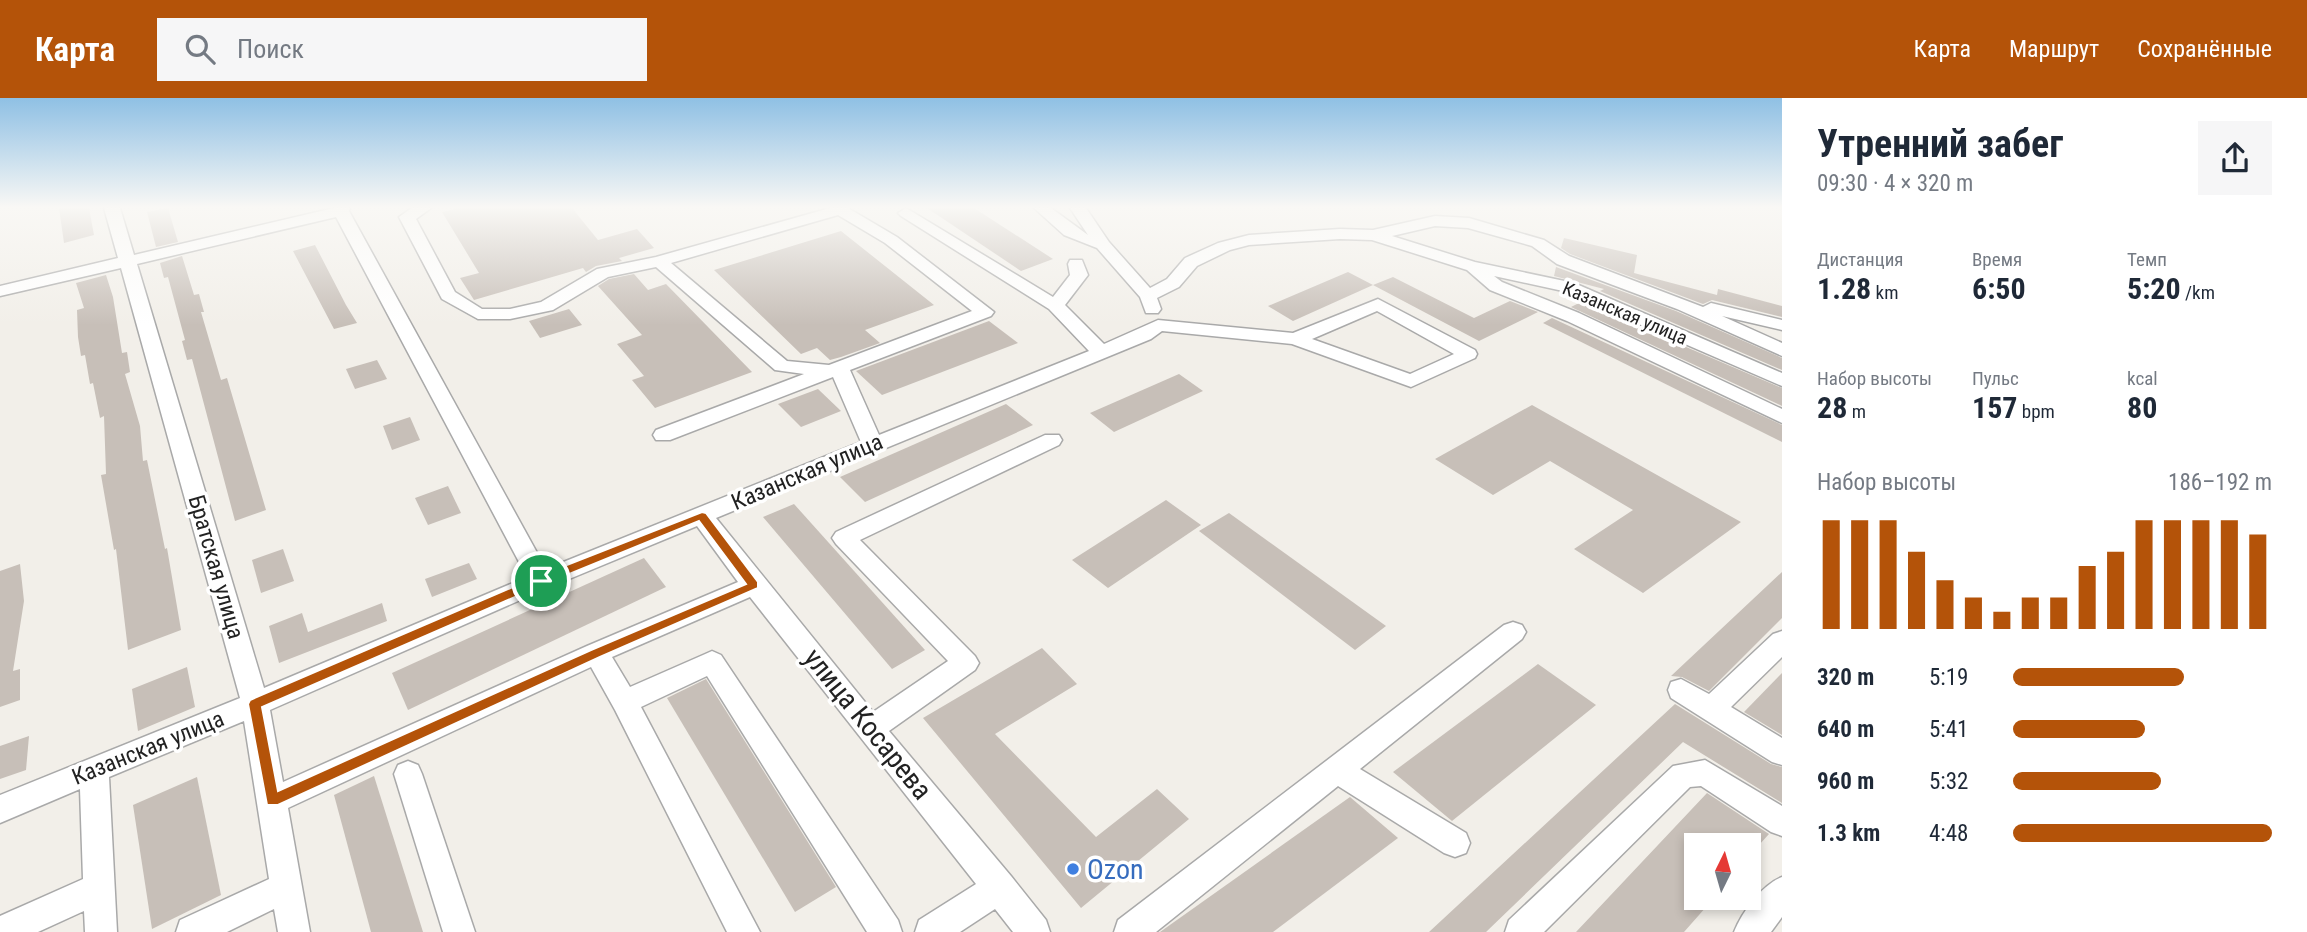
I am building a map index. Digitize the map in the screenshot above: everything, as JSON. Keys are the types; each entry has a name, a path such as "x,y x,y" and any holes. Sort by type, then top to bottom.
{"street":[{"name":"Братская улица","path":"124,247 255,704 294,932"},
{"path":"0,291 187,247"},
{"path":"362,247 541,581"},
{"path":"423,247 448,295 478,314 510,314 547,306 603,273 709,247"},
{"path":"663,435 985,312 900,247"},
{"path":"959,247 1027,290 1055,304 1100,351"},
{"path":"1105,247 1148,296 1158,325 1228,330 1294,339 1411,382 1468,354 1378,304 1294,339"},
{"name":"Казанская улица","path":"1148,296 1173,283 1191,262 1222,247"},
{"name":"Казанская улица","path":"1411,247 1471,266 1567,287 1782,380"},
{"path":"1544,247 1563,260 1684,305 1782,350"},
{"path":"659,261 782,366 841,372 872,444"},
{"path":"1055,304 1079,275 1076,264"},
{"path":"1471,266 1496,286 1573,317 1782,417"},
{"path":"1684,305 1708,307 1782,324"},
{"name":"Казанская улица","path":"0,809 255,704 541,581 1144,335 1158,325"},
{"path":"872,728 966,663 844,538 1052,440"},
{"name":"улица Косарева","path":"702,516 754,585 1034,932"},
{"path":"272,800 596,653 754,585"},
{"path":"1711,709 1782,641"},
{"path":"596,653 625,702 744,932"},
{"path":"625,702 712,662 886,932"},
{"path":"1681,690 1782,753"},
{"path":"94,769 101,932"},
{"path":"1337,770 1455,843"},
{"path":"1521,932 1683,775 1705,773 1782,822"},
{"path":"408,774 459,932"},
{"path":"931,932 1000,887"},
{"path":"192,932 285,888"},
{"path":"1750,932 1782,892"}],"lane":[{"path":"1130,932 1513,632"},
{"path":"2,932 99,888"}],"building":[{"path":"316,247 357,323 334,329 293,251"},
{"path":"463,247 654,248 619,258 622,261 596,266 586,272 583,268 474,300 460,278 479,273"},
{"path":"789,247 861,247 934,305 865,330 880,343 830,360 817,348 801,354 714,270"},
{"path":"985,247 1034,247 1053,259 1021,271"},
{"path":"1602,247 1637,255 1634,273 1717,295 1718,289 1782,306 1782,317 1712,300 1703,304 1570,254 1561,248"},
{"path":"182,256 194,295 199,294 204,312 201,312 221,380 227,378 266,510 235,521 192,359 187,360 182,341 185,340 168,277 164,278 160,263"},
{"path":"1556,267 1676,311 1782,358 1782,370 1600,291 1604,289 1554,276"},
{"path":"1348,272 1373,285 1293,321 1268,306"},
{"path":"634,274 648,290 666,284 752,372 655,408 632,380 644,376 617,344 642,335 598,286 609,279"},
{"path":"106,275 113,297 122,353 127,352 130,372 125,374 140,426 143,461 147,460 165,549 167,548 181,630 128,650 116,549 114,550 101,475 106,474 104,416 100,418 93,383 90,384 85,355 81,356 78,337 77,310 84,308 76,283"},
{"path":"1393,277 1474,318 1510,301 1538,312 1479,341 1373,285"},
{"path":"1581,302 1782,388 1782,406 1571,307"},
{"path":"569,309 582,325 540,338 529,321"},
{"path":"1552,318 1782,425 1782,442 1543,323"},
{"path":"989,321 1018,343 882,395 856,371"},
{"path":"377,360 387,379 355,389 346,369"},
{"path":"1179,374 1203,391 1114,432 1090,413"},
{"path":"818,389 841,411 801,427 778,404"},
{"path":"1006,404 1033,425 865,502 840,477"},
{"path":"1532,405 1741,522 1643,593 1574,549 1633,510 1550,461 1493,495 1435,459"},
{"path":"410,417 420,440 392,450 383,426"},
{"path":"448,486 461,513 428,525 415,498"},
{"path":"1166,500 1201,525 1108,588 1072,560"},
{"path":"794,504 925,650 892,669 763,517"},
{"path":"1229,513 1386,626 1355,650 1199,531"},
{"path":"283,549 294,581 261,593 252,560"},
{"path":"644,558 666,587 408,710 392,673"},
{"path":"469,563 477,579 432,597 425,579"},
{"path":"20,564 24,601 13,671 20,669 20,700 0,707 0,571"},
{"path":"1782,572 1782,618 1709,691 1682,677 1671,676"},
{"path":"382,603 387,621 279,663 269,626 302,613 308,632"},
{"path":"1042,648 1077,684 995,734 1096,837 1157,789 1189,819 1081,908 923,718"},
{"path":"1538,664 1596,705 1452,821 1393,772"},
{"path":"187,667 195,707 138,731 132,689"},
{"path":"1782,673 1782,735 1744,712"},
{"path":"706,679 836,887 795,912 667,698"},
{"path":"1675,704 1771,764 1782,767 1782,803 1683,742 1486,932 1429,932"},
{"path":"29,736 26,770 0,779 0,746"},
{"path":"374,776 423,932 371,932 334,795"},
{"path":"197,777 221,895 152,929 133,805"},
{"path":"1707,793 1769,834 1761,843 1761,833 1684,833 1684,910 1703,910 1684,932 1576,932"},
{"path":"1350,797 1398,838 1273,932 1160,932"}],"place":[{"name":"Ozon","path":"1073,869"}],"route":[{"path":"702,516 754,585 596,653 272,800 255,704 541,581 702,516"}]}
